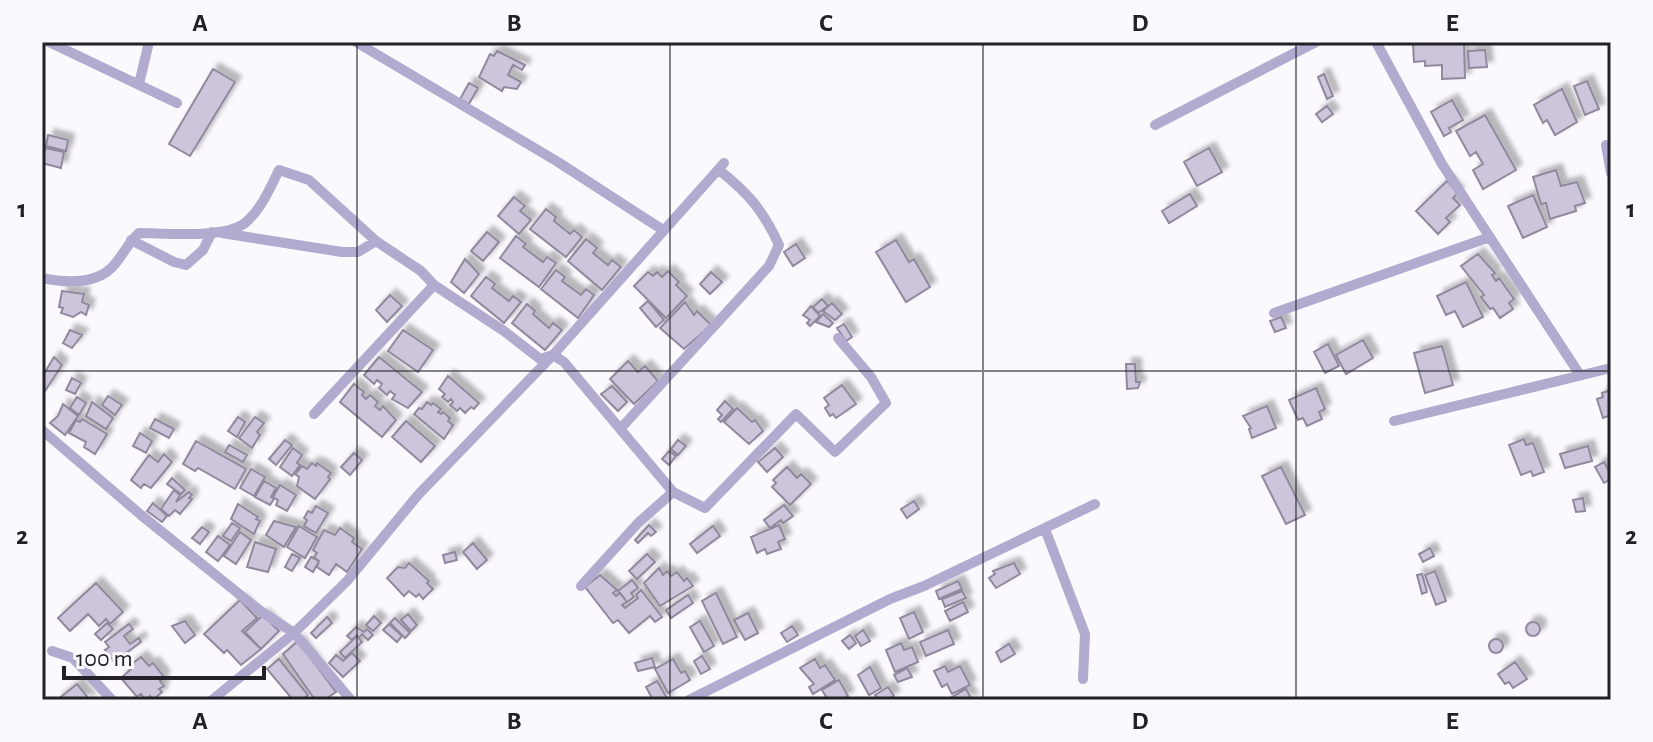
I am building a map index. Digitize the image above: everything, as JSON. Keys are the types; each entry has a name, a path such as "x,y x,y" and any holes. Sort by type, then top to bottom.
{"street":[{"path":"49,42 177,103"},
{"path":"139,84 149,42"},
{"path":"356,42 558,162 663,230"},
{"path":"1155,125 1316,42"},
{"path":"1376,42 1442,164 1580,375"},
{"path":"1606,145 1611,173"},
{"path":"212,700 294,633 347,581 418,495 553,355 722,167 767,220 779,245 769,266 621,428"},
{"path":"42,278 73,282 97,278 113,266 139,233 187,235 243,225 264,200 279,170 309,180 376,241 421,271 434,285 540,359 553,355 564,362 673,492 705,508 796,414 835,452 886,403 871,377 838,338"},
{"path":"131,240 186,265 203,250 214,232"},
{"path":"214,232 342,252 358,252 376,241"},
{"path":"1274,313 1490,237"},
{"path":"314,414 434,285"},
{"path":"1394,421 1611,368"},
{"path":"42,430 141,515 259,610 294,633 351,700"},
{"path":"581,586 638,523 673,492"},
{"path":"689,700 890,599 924,586 1095,504"},
{"path":"1045,529 1085,634 1083,679"},
{"path":"52,651 73,658 112,700"}],"building":[{"path":"1464,42 1465,78 1442,79 1442,65 1425,66 1425,61 1414,62 1413,43"},
{"path":"1485,50 1487,67 1469,68 1468,51"},
{"path":"497,51 525,65 522,70 513,65 508,75 521,82 517,89 504,87 502,91 479,77 490,54 494,56"},
{"path":"213,69 235,82 190,156 169,144"},
{"path":"1324,74 1333,96 1327,99 1318,77"},
{"path":"1587,81 1599,109 1585,115 1574,86"},
{"path":"469,83 478,88 469,104 460,99"},
{"path":"1562,89 1577,122 1555,135 1547,120 1543,123 1534,105"},
{"path":"1452,100 1463,120 1449,128 1451,132 1444,136 1431,112"},
{"path":"1327,106 1333,114 1322,122 1316,114"},
{"path":"1485,115 1516,170 1483,189 1473,170 1483,164 1476,152 1470,156 1456,131"},
{"path":"48,135 68,140 66,151 46,146"},
{"path":"45,148 64,152 61,168 42,163"},
{"path":"1209,148 1222,172 1197,186 1184,162"},
{"path":"1556,170 1561,186 1577,182 1585,203 1575,206 1576,211 1550,219 1546,203 1541,204 1533,177"},
{"path":"1447,181 1458,193 1453,198 1460,205 1446,218 1450,222 1438,234 1416,211"},
{"path":"1190,194 1197,206 1169,223 1162,211"},
{"path":"1533,195 1547,227 1523,238 1508,206"},
{"path":"514,197 525,206 520,211 531,220 519,234 498,216"},
{"path":"546,209 556,217 554,221 570,234 574,230 582,237 566,257 530,229"},
{"path":"487,232 499,242 483,261 471,251"},
{"path":"516,236 526,244 523,247 543,262 547,257 556,263 539,287 500,258"},
{"path":"586,239 597,248 593,253 608,265 612,260 621,267 602,290 568,261"},
{"path":"896,240 909,262 914,259 930,287 906,302 876,252"},
{"path":"796,244 805,258 793,266 784,252"},
{"path":"1478,254 1495,273 1492,275 1496,281 1499,278 1514,299 1509,303 1513,309 1500,318 1481,297 1484,295 1461,266"},
{"path":"465,259 479,274 464,293 451,282"},
{"path":"556,270 565,277 562,281 581,295 586,289 594,295 578,318 541,289"},
{"path":"668,271 687,296 666,318 634,286 648,272 653,276 657,272 662,277"},
{"path":"711,272 722,282 710,294 700,284"},
{"path":"486,277 495,284 492,288 509,301 513,296 521,302 504,323 471,296"},
{"path":"1466,282 1483,317 1463,327 1455,311 1446,315 1437,296"},
{"path":"62,291 84,294 82,302 89,305 86,315 81,312 73,317 61,313"},
{"path":"390,295 402,306 387,322 376,310"},
{"path":"822,299 828,306 818,313 813,307"},
{"path":"648,301 664,320 656,327 640,308"},
{"path":"685,302 694,315 697,311 711,325 684,349 660,328"},
{"path":"832,303 842,314 835,320 823,311"},
{"path":"527,304 549,328 553,323 562,330 545,350 512,323"},
{"path":"811,306 820,316 810,326 807,323 810,320 803,315"},
{"path":"823,314 833,323 829,327 816,322"},
{"path":"1281,317 1286,328 1275,332 1270,321"},
{"path":"844,324 852,337 846,341 837,328"},
{"path":"70,330 82,335 72,348 63,343"},
{"path":"403,330 433,350 418,372 388,351"},
{"path":"1363,340 1373,358 1346,374 1336,355"},
{"path":"1328,344 1339,366 1325,373 1314,352"},
{"path":"1442,346 1453,385 1425,393 1414,353"},
{"path":"54,357 62,365 45,391 42,389 42,377"},
{"path":"379,357 422,392 408,408 392,399 395,395 390,391 387,395 379,388 382,384 377,380 374,384 364,375"},
{"path":"628,361 638,372 645,366 658,381 634,404 610,379"},
{"path":"1126,364 1135,364 1136,382 1140,382 1138,388 1127,389"},
{"path":"448,376 479,403 474,409 471,407 465,413 460,408 457,411 450,405 453,402 451,399 448,402 442,397 445,394 439,389"},
{"path":"72,378 81,383 75,394 66,390"},
{"path":"354,384 364,392 362,395 366,399 370,395 378,402 375,406 380,410 383,406 396,420 382,437 340,402"},
{"path":"842,385 856,404 836,418 833,414 830,416 825,408 829,405 824,398"},
{"path":"612,386 627,402 618,411 601,394"},
{"path":"1316,388 1325,409 1319,412 1322,419 1307,426 1303,418 1298,420 1289,400"},
{"path":"1611,390 1611,415 1603,418 1597,399"},
{"path":"108,396 122,405 115,415 102,405"},
{"path":"77,397 86,403 79,415 70,408"},
{"path":"725,401 733,409 721,422 718,419 722,415 717,410"},
{"path":"92,402 113,418 106,429 86,416"},
{"path":"427,402 433,403 441,409 438,412 450,418 448,421 453,425 444,439 414,414"},
{"path":"63,404 78,416 65,435 50,423 58,416"},
{"path":"1267,406 1276,428 1252,438 1251,428 1243,416"},
{"path":"737,408 752,422 755,420 763,431 749,444 724,422"},
{"path":"238,417 245,422 237,437 228,431"},
{"path":"255,417 264,423 257,432 260,435 252,448 239,438"},
{"path":"82,419 107,434 95,454 84,447 86,442 69,433 76,420 80,422"},
{"path":"155,419 174,429 169,438 150,428"},
{"path":"406,421 435,446 421,462 392,437"},
{"path":"140,433 152,441 146,453 133,446"},
{"path":"1524,439 1526,445 1533,443 1544,472 1533,476 1531,471 1521,475 1509,445"},
{"path":"285,440 292,445 276,465 269,459"},
{"path":"678,440 686,446 678,455 671,449"},
{"path":"196,441 246,469 235,489 198,468 195,471 183,464"},
{"path":"229,445 247,455 243,462 225,452"},
{"path":"1588,446 1592,461 1565,468 1560,454"},
{"path":"293,448 302,455 297,463 300,465 292,476 280,467"},
{"path":"775,448 783,457 767,472 758,462"},
{"path":"669,451 676,456 669,465 662,459"},
{"path":"354,453 362,460 350,475 341,467"},
{"path":"164,454 172,462 151,488 144,484 141,488 131,480 149,455 158,462"},
{"path":"1604,462 1611,479 1604,483 1595,467"},
{"path":"312,463 331,473 315,499 297,486 299,477 295,474 302,466 307,469"},
{"path":"787,467 797,478 801,474 811,484 790,505 772,487 776,483 773,480"},
{"path":"1281,467 1305,515 1286,524 1262,476"},
{"path":"251,469 265,477 254,496 240,488"},
{"path":"172,478 185,490 181,494 167,484"},
{"path":"264,481 276,488 270,505 255,497"},
{"path":"280,485 296,495 287,511 276,505 278,500 273,497"},
{"path":"174,490 180,495 176,502 189,492 192,499 180,514 175,510 169,516 161,509"},
{"path":"1583,498 1585,511 1576,512 1573,500"},
{"path":"914,501 919,509 907,518 901,509"},
{"path":"153,503 167,516 162,522 147,511"},
{"path":"238,504 258,517 256,519 260,521 254,534 231,519"},
{"path":"784,505 793,516 770,528 764,520"},
{"path":"316,506 328,513 316,533 304,526 307,520 304,518"},
{"path":"274,521 296,527 284,547 266,535"},
{"path":"232,523 240,528 231,541 223,536"},
{"path":"649,525 656,532 651,536 648,533 638,543 635,540"},
{"path":"779,525 785,539 778,542 781,549 767,554 765,549 757,553 751,537"},
{"path":"299,526 317,537 305,558 287,547"},
{"path":"713,526 720,536 697,553 690,544"},
{"path":"202,527 209,532 200,544 192,538"},
{"path":"340,528 354,538 352,542 362,549 347,572 336,564 329,575 317,567 319,561 314,557 317,553 313,550 324,530 335,535"},
{"path":"240,532 251,540 236,564 224,556"},
{"path":"218,536 230,545 218,561 206,552"},
{"path":"255,542 276,549 268,572 247,567"},
{"path":"473,543 487,560 477,569 463,552"},
{"path":"1430,548 1434,556 1423,562 1419,554"},
{"path":"455,552 457,560 445,563 443,555"},
{"path":"292,554 300,558 292,571 285,567"},
{"path":"647,554 655,562 637,579 629,571"},
{"path":"311,557 319,561 313,572 305,567"},
{"path":"409,563 429,581 427,583 433,589 423,599 409,591 404,596 387,578 398,567 405,568"},
{"path":"1014,563 1020,574 996,588 989,578 995,574 993,571"},
{"path":"659,568 663,575 667,571 671,576 677,572 693,586 660,606 644,583"},
{"path":"1435,571 1446,601 1436,605 1425,575"},
{"path":"1422,574 1427,592 1422,594 1417,575"},
{"path":"600,575 617,590 613,593 616,596 620,593 627,602 622,605 625,608 638,598 636,595 641,590 662,617 655,622 650,616 629,633 618,620 613,623 585,587"},
{"path":"632,580 638,588 631,593 634,597 627,602 618,591"},
{"path":"958,581 962,589 939,599 936,591"},
{"path":"96,583 123,612 110,624 106,619 99,626 88,614 70,631 58,618"},
{"path":"962,591 966,598 945,607 942,599"},
{"path":"716,593 737,637 723,644 702,601"},
{"path":"688,595 693,603 671,618 666,610"},
{"path":"240,600 257,618 242,631 261,649 241,665 227,650 224,653 204,634"},
{"path":"963,602 968,612 950,621 945,611"},
{"path":"914,612 923,632 909,639 900,618"},
{"path":"748,613 758,633 745,640 734,620"},
{"path":"408,614 417,625 411,631 401,620"},
{"path":"263,615 279,631 261,649 245,632"},
{"path":"374,616 381,623 373,631 366,625"},
{"path":"327,617 332,623 316,638 311,633"},
{"path":"395,618 410,633 405,638 390,623"},
{"path":"185,621 195,635 185,643 172,626"},
{"path":"700,621 714,646 704,652 690,627"},
{"path":"1533,622 1540,629 1533,636 1526,629"},
{"path":"107,623 113,629 101,640 95,634"},
{"path":"129,624 133,629 124,636 130,644 139,638 141,642 114,662 105,650 109,647 105,642"},
{"path":"389,624 402,636 397,642 383,630"},
{"path":"792,626 798,635 787,642 781,633"},
{"path":"356,627 364,632 367,629 373,635 368,640 362,634 359,638 357,635 352,640 347,636"},
{"path":"863,630 870,641 861,646 855,636"},
{"path":"948,630 954,644 926,656 920,642"},
{"path":"850,635 856,643 849,649 842,641"},
{"path":"357,636 362,642 345,658 340,652"},
{"path":"1496,639 1503,646 1496,653 1489,646"},
{"path":"298,641 336,692 324,700 315,700 283,654"},
{"path":"901,643 904,650 912,647 918,662 895,672 886,650"},
{"path":"1009,644 1015,654 1001,662 996,652"},
{"path":"352,653 360,661 343,677 329,663 336,655 343,661"},
{"path":"702,656 710,669 701,674 694,661"},
{"path":"141,657 149,666 153,663 164,677 160,681 164,686 159,689 162,692 153,700 150,696 145,700 141,694 137,697 121,678 131,669 129,666"},
{"path":"652,658 655,667 638,671 635,663"},
{"path":"279,659 308,695 302,700 293,700 267,669"},
{"path":"673,659 681,673 685,671 690,680 668,693 655,669"},
{"path":"815,659 820,668 825,665 835,680 813,694 809,687 814,684 800,668"},
{"path":"1515,662 1527,679 1513,688 1509,682 1505,684 1498,674"},
{"path":"945,666 948,672 960,666 970,685 952,694 947,684 942,687 934,671"},
{"path":"870,667 881,688 869,695 858,675"},
{"path":"907,668 912,677 898,682 894,675"},
{"path":"839,680 848,696 841,700 828,700 822,690"},
{"path":"657,681 668,700 653,700 646,687"},
{"path":"77,684 90,700 57,700"},
{"path":"888,687 894,696 879,700 875,695"},
{"path":"966,689 972,700 947,700"}]}
